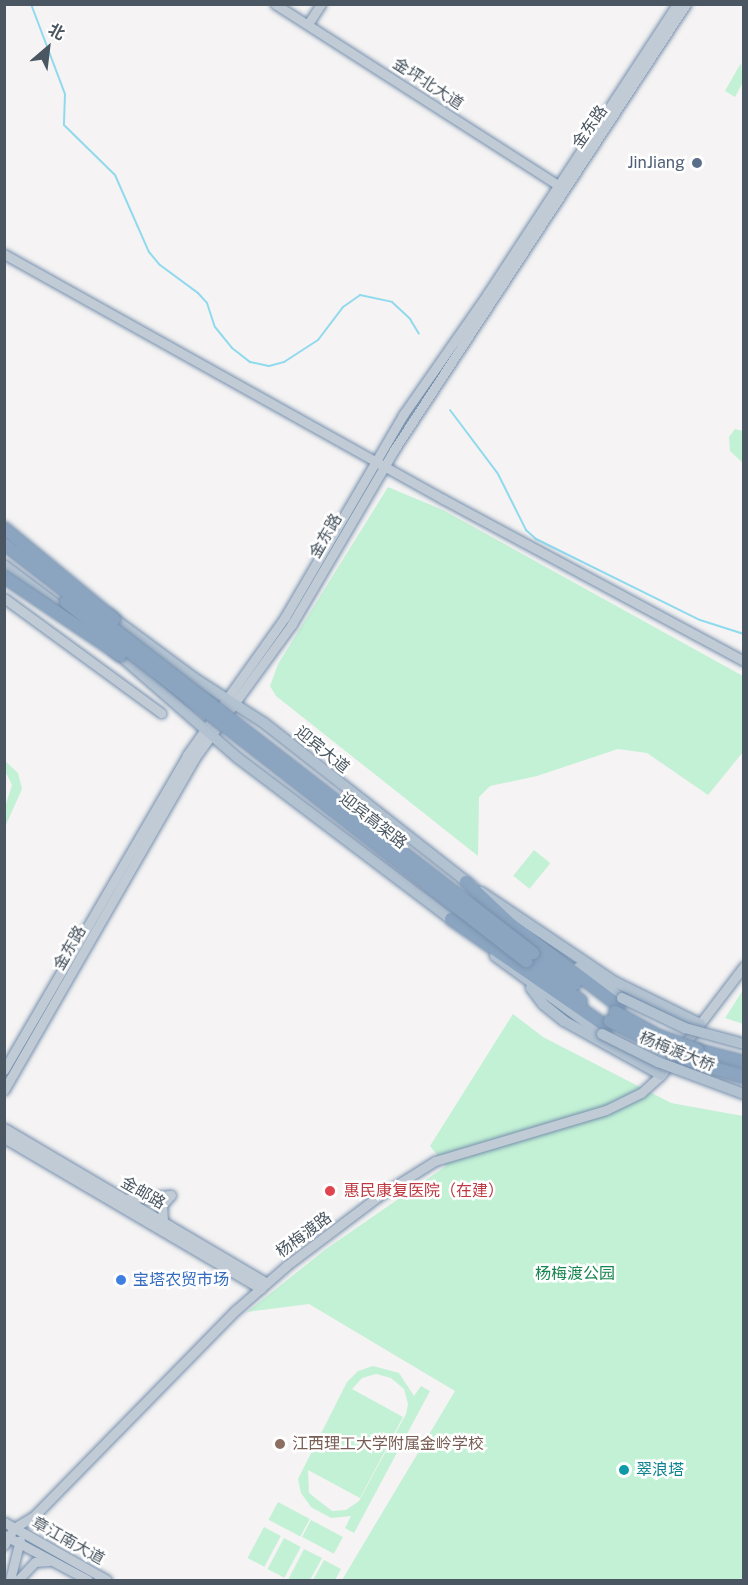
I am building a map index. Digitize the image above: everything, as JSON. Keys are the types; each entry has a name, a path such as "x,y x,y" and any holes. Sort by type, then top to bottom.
{"highway":[{"path":"4,525 189,686"},
{"name":"迎宾高架路","path":"4,544 189,686 530,957"},
{"name":"迎宾高架路","path":"4,553 215,720 612,1016 691,1061 744,1077"},
{"path":"4,577 215,720"},
{"path":"466,882 612,1016"},
{"path":"451,919 612,1016 698,1050 744,1062"}],"main road":[{"name":"迎宾大道","path":"4,525 87,599 264,723 466,882 615,982 700,1024"},
{"path":"4,565 90,630 209,732 451,919 528,982 543,1004 564,1021 660,1075"},
{"path":"528,982 612,1016"},
{"name":"杨梅渡大桥","path":"612,1016 686,1028 744,1044"},
{"name":"杨梅渡大桥","path":"612,1016 658,1062 744,1094"}],"street":[{"name":"金坪北大道","path":"275,4 560,187"},
{"path":"308,24 321,4"},
{"name":"金东路","path":"4,1070 209,732 231,701 250,666 285,617 380,464 677,4"},
{"name":"金东路","path":"560,187 612,122 686,4"},
{"path":"4,254 380,464 744,661"},
{"name":"金东路","path":"231,701 258,673 292,624 380,464"},
{"path":"4,597 161,713"},
{"name":"金东路","path":"4,1090 209,732"},
{"name":"杨梅渡路","path":"14,1528 34,1516 264,1286 379,1197 435,1161 606,1110 641,1093 660,1075 744,966"},
{"name":"金邮路","path":"4,1128 163,1222 264,1286"},
{"name":"金邮路","path":"4,1138 264,1286"},
{"path":"124,1199 171,1195 162,1205 163,1222"},
{"name":"杨梅渡路","path":"21,1538 34,1516"},
{"name":"章江南大道","path":"4,1522 53,1562 88,1581"},
{"path":"6,1539 14,1528"},
{"path":"10,1581 21,1538"},
{"name":"章江南大道","path":"6,1539 21,1538 107,1581"},
{"path":"18,1581 35,1562 53,1562"}],"green space":[{"path":"741,63 743,82 735,97 725,91"},
{"path":"735,429 743,431 743,463 730,451 729,437"},
{"path":"388,487 443,510 743,676 743,752 708,795 647,753 618,749 537,776 490,786 479,797 478,856 276,696 270,686 278,664"},
{"path":"5,761 18,773 22,789 5,827 5,807 12,785 5,771"},
{"path":"534,850 550,863 530,889 513,876"},
{"path":"743,990 743,1024 725,1018"},
{"name":"杨梅渡公园","path":"513,1014 543,1037 671,1103 743,1116 743,1580 342,1580 455,1391 309,1304 247,1312 326,1249 446,1166 430,1146"},
{"path":"373,1366 399,1373 414,1396 421,1386 430,1391 354,1533 345,1528 351,1516 331,1518 311,1507 301,1493 298,1479 347,1382 358,1371","holes":["376,1374 391,1378 404,1389 408,1404 406,1414 359,1501 346,1510 332,1511 309,1493 308,1470 360,1498 403,1417 352,1389 362,1378"]},
{"path":"278,1502 310,1519 300,1537 269,1520"},
{"path":"311,1520 343,1537 334,1554 302,1537"},
{"path":"264,1527 281,1536 264,1567 248,1558"},
{"path":"284,1538 301,1547 284,1578 268,1569"},
{"path":"304,1549 322,1558 310,1580 288,1580"},
{"path":"324,1560 341,1569 335,1580 313,1580"}],"waterway":[{"path":"31,4 65,94 64,125 115,175 149,252 160,265 198,293 207,303 215,327 232,348 250,362 269,366 284,362 318,340 343,307 360,295 392,302 410,319 419,334"},
{"path":"450,410 498,474 526,530 536,539 700,620 744,634"}],"place":[{"name":"JinJiang","path":"697,163"},
{"name":"惠民康复医院（在建）","path":"330,1191"},
{"name":"宝塔农贸市场","path":"121,1280"},
{"name":"江西理工大学附属金岭学校","path":"280,1444"},
{"name":"翠浪塔","path":"624,1470"}]}
